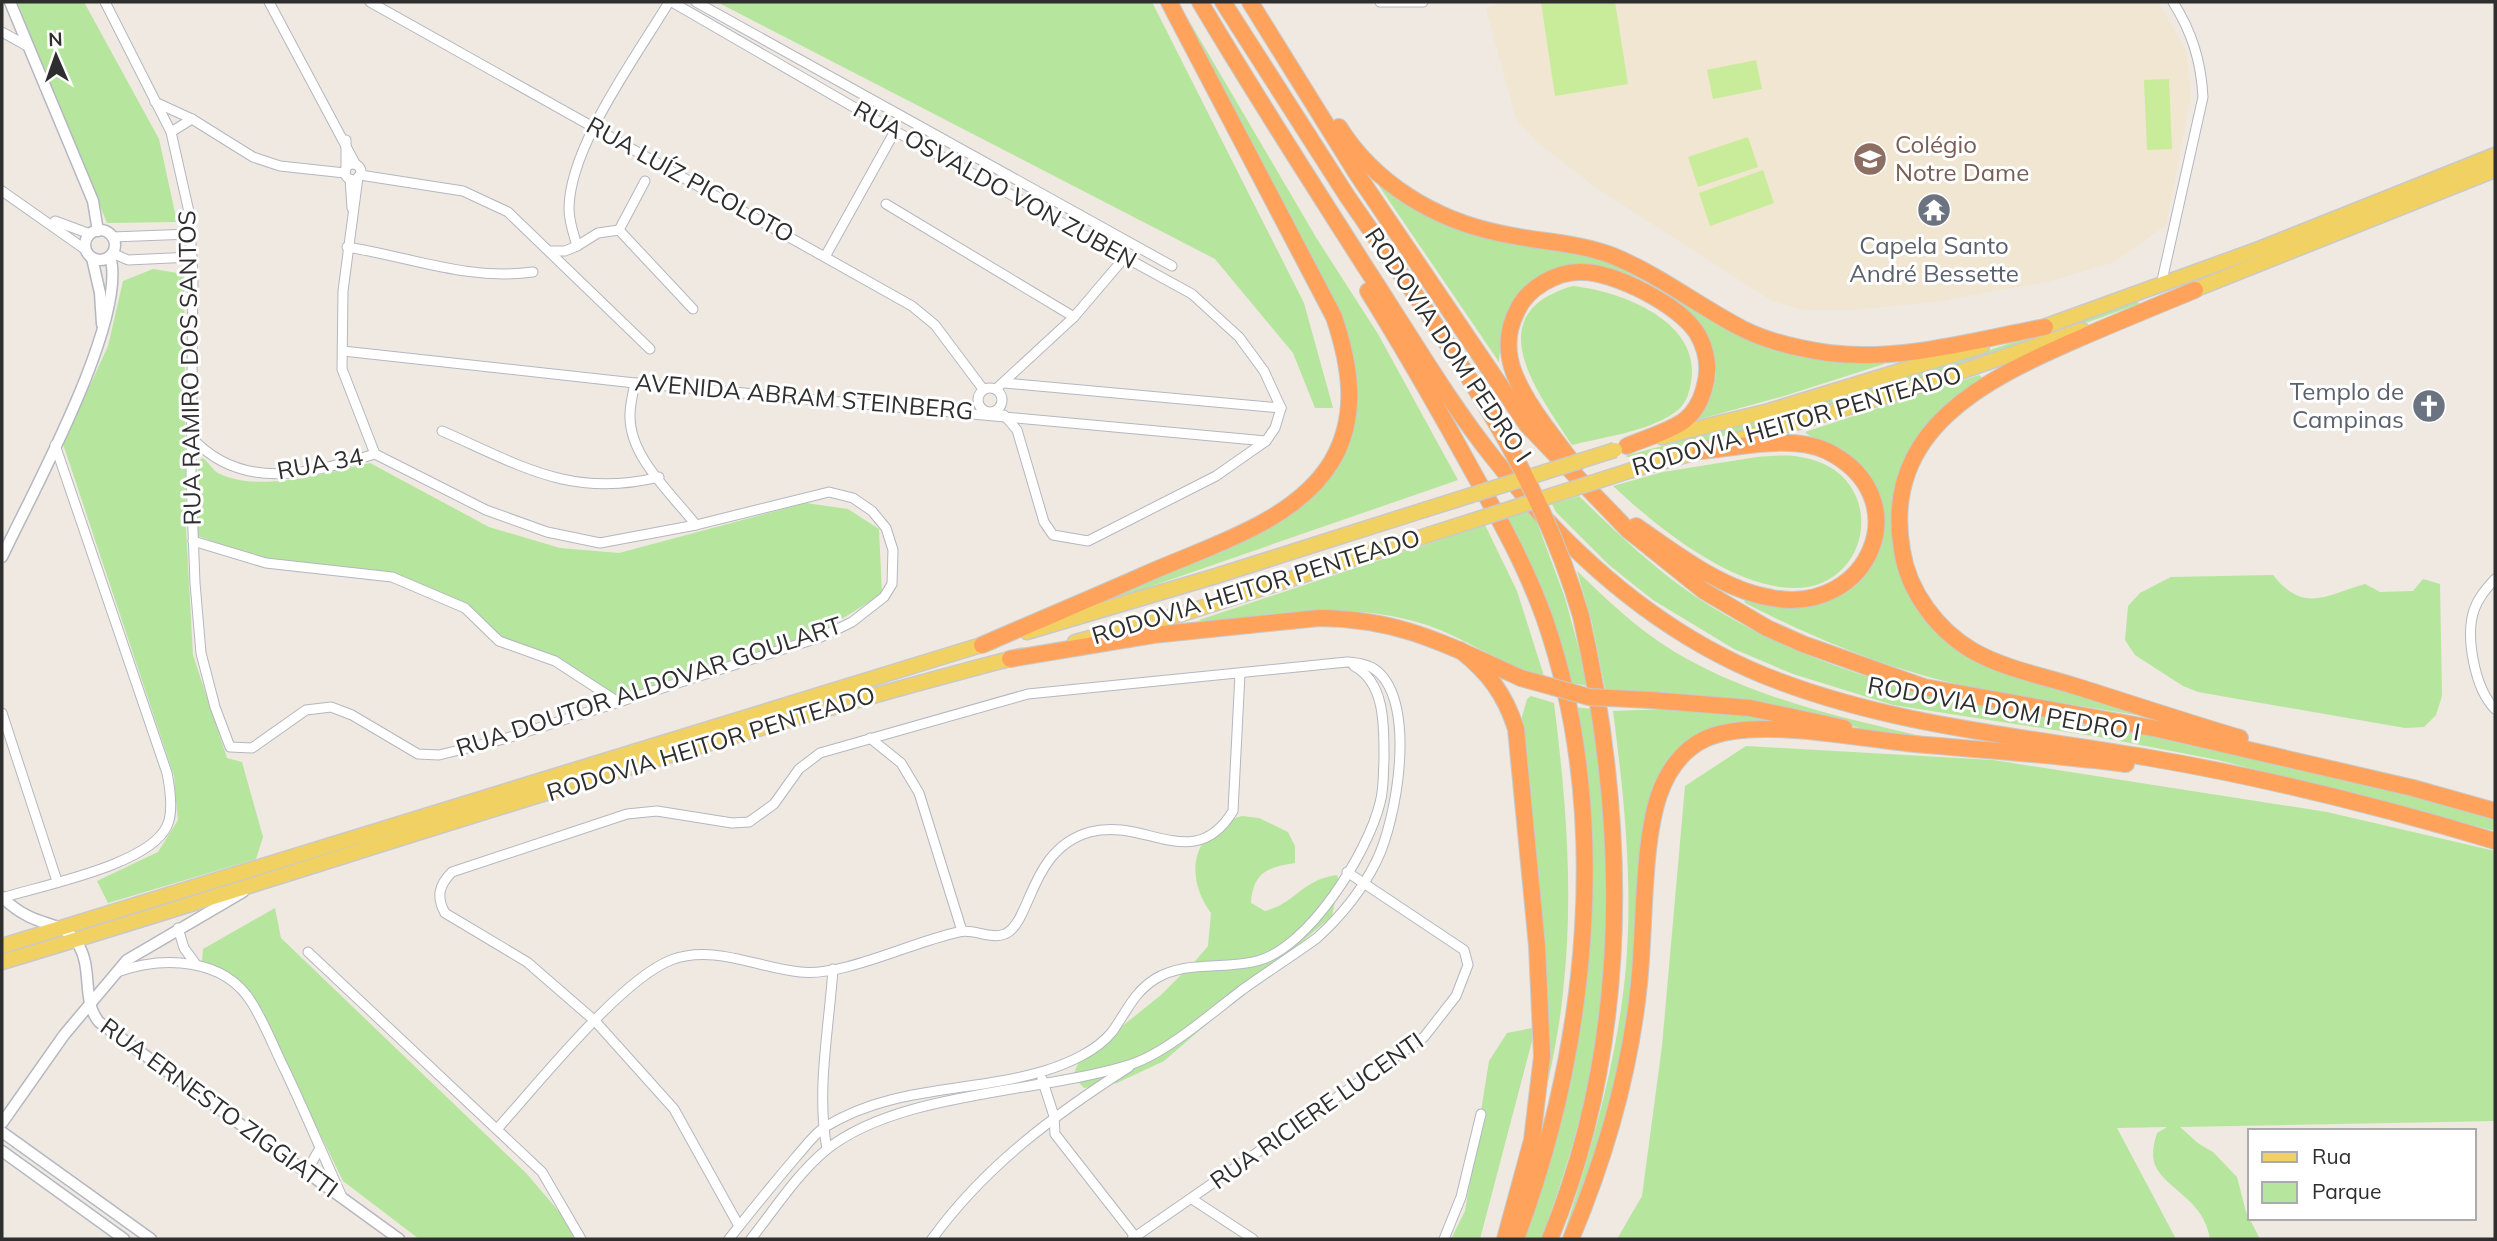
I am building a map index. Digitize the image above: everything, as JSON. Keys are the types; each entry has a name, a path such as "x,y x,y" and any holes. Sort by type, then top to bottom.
{"highway":[{"path":"982,645 1219,542 1284,509 1321,477 1333,460 1348,420 1349,371 1334,317 1169,2"},
{"path":"1223,2 1340,184 1425,309 1524,470 1567,570 1581,617 1594,678 1610,787 1616,873 1615,940 1610,998 1594,1093 1549,1239"},
{"name":"RODOVIA DOM PEDRO I","path":"1251,2 1357,174 1498,385 1547,449 1654,553 1734,610 1803,644 1893,678 1968,697 2158,729 2413,788 2495,811"},
{"path":"1259,2 1352,145 1393,186 1442,215 1499,233 1573,245 1612,256 1666,280 1745,330 1808,349 1876,355 2045,327"},
{"path":"1203,8 1319,210 1402,346 1501,521 1533,590 1553,646 1576,766 1583,867 1576,1005 1559,1100 1516,1239"},
{"name":"RODOVIA DOM PEDRO I","path":"1203,8 1328,209 1495,461 1586,559 1658,619 1715,652 1763,675 1871,710 1943,726 2175,762 2303,789 2495,841"},
{"path":"1621,448 1673,426 1694,410 1706,381 1704,347 1696,331 1683,318 1634,287 1583,272 1547,280 1519,306 1512,320 1508,337 1513,370 1523,391 1599,499 1702,570 1752,593 1773,599 1815,598 1848,582 1863,568 1875,533 1875,504 1857,473 1843,461 1825,450 1787,444 1700,451"},
{"path":"2195,290 2015,367 1969,394 1936,425 1915,459 1902,499 1900,540 1910,580 1926,607 1941,625 1965,645 1992,659 2194,724 2413,788"},
{"path":"1010,659 1153,635 1319,618 1388,623 1460,650 1521,678 1589,696 1764,710 1916,744"},
{"path":"1460,650 1495,682 1516,729 1539,971 1542,1056 1536,1113 1525,1169 1505,1239"},
{"path":"1571,1239 1609,1138 1627,1062 1639,987 1654,817 1659,796 1675,763 1704,740 1749,729 2066,756 2303,789"}],"main road":[{"name":"RODOVIA HEITOR PENTEADO","path":"2,946 982,645 1216,576 1621,448 1769,411 2045,327 2161,285 2495,155"},
{"name":"RODOVIA HEITOR PENTEADO","path":"2,962 690,748 1182,614 1632,470 1800,424 1981,366 2195,290 2495,170"}],"street":[{"path":"10,2 93,201 94,232 89,254 100,293 102,338"},
{"name":"RUA RAMIRO DOS SANTOS","path":"105,2 171,132 191,234 193,541 201,653 215,707 230,747"},
{"path":"269,2 346,140 352,173 352,208 342,369 375,454"},
{"path":"577,246 569,209 573,176 584,144 670,2"},
{"name":"RUA OSVALDO VON ZUBEN","path":"670,2 895,131 1192,294 1239,337 1264,371 1281,408"},
{"name":"RUA OSVALDO VON ZUBEN","path":"696,2 1172,266"},
{"path":"1380,2 1423,2"},
{"path":"2161,285 2203,97 2202,70 2194,42 2173,2"},
{"name":"RUA LUÍZ PICOLOTO","path":"373,3 826,255 912,306 935,326 984,390"},
{"path":"2,32 29,47"},
{"path":"155,102 192,119 253,157 280,166 352,173 463,191 508,212 650,349"},
{"path":"171,132 192,119"},
{"path":"826,255 895,131"},
{"path":"619,230 645,181"},
{"path":"2,191 98,260 112,253"},
{"path":"886,204 1074,317"},
{"path":"34,212 112,237 191,234"},
{"path":"550,251 565,251 598,233 619,230"},
{"path":"619,230 693,309"},
{"path":"2,557 102,338 112,290 112,237"},
{"path":"348,247 398,256 437,268 508,276 533,272"},
{"path":"112,253 128,260 192,255"},
{"path":"1000,386 1074,317 1125,257"},
{"name":"AVENIDA ABRAM STEINBERG","path":"342,351 635,383 990,413 1266,441"},
{"path":"635,383 630,416 633,438 641,455 696,525"},
{"path":"1000,386 1003,400 1001,407 990,413 984,411 977,401 984,390 1000,386 1281,408 1275,428 1266,441 1216,476 1088,541 1067,540 1054,535 1044,522 1017,430 1004,415"},
{"path":"442,431 553,479 590,485 628,485 659,477"},
{"name":"RUA 34","path":"192,438 205,453 223,465 253,473 290,474 375,454"},
{"path":"2,897 132,858 156,844 169,824 171,796 167,773 55,444"},
{"name":"RUA DOUTOR ALDOVAR GOULART","path":"230,747 252,748 306,710 331,707 352,715 418,754 439,755 504,739 821,636 852,622 884,597 892,584 893,550 886,528 872,511 853,498 829,492 696,525 600,543 547,533 486,510 375,454"},
{"path":"193,541 266,563 392,577 465,608 499,641 555,661 618,702"},
{"path":"2495,579 2479,597 2471,625 2482,692 2495,709"},
{"path":"729,1239 823,1128 896,1097 1040,1072 1092,1050 1111,1033 1133,998 1157,978 1184,967 1229,967 1261,961 1282,949 1321,912 1348,872 1370,832 1380,803 1384,774 1380,707 1376,687 1367,673 1347,662"},
{"path":"739,1226 674,1109 595,1021 527,962 444,913 440,904 442,882 452,872 627,814 657,811 732,823 749,822 774,804 799,769 820,753 1028,694 1347,662 1376,669 1393,692 1400,748 1399,777 1387,831 1377,860 1334,923 1180,1036 1054,1116 1006,1155 932,1239"},
{"path":"497,1129 595,1021 651,969 673,959 723,955 802,973 833,969 962,930 988,936 1006,934 1015,925 1040,870 1059,848 1082,834 1102,828 1186,843 1204,841 1221,831 1233,811 1240,674"},
{"path":"2,713 57,881"},
{"path":"870,738 901,762 916,785 962,930"},
{"name":"RUA RICIERE LUCENTI","path":"1135,1238 1424,1037 1456,996 1468,965 1464,950 1348,872"},
{"path":"2,1123 77,1018 116,972 147,946 267,878"},
{"name":"RUA ERNESTO ZIGGIATTI","path":"2,897 13,908 29,917 61,928 75,940 87,967 90,1004 99,1022 399,1239"},
{"path":"178,928 184,948 195,963"},
{"path":"308,952 542,1172 581,1239"},
{"path":"116,972 155,963 195,963 218,973 251,1001 343,1199"},
{"path":"827,1149 823,1128 833,969"},
{"path":"751,1239 806,1169 827,1149 869,1124 913,1109 1044,1085 1135,1063"},
{"path":"1040,1072 1054,1116 1055,1134 1135,1238"},
{"path":"1444,1239 1461,1197 1481,1114"},
{"path":"2,1132 151,1239"},
{"path":"306,1173 320,1148"},
{"path":"2,1151 124,1239"},
{"path":"1192,1199 1253,1239"}],"shaded area":[{"name":"Colégio Notre Dame","path":"1506,2 2158,2 2186,50 2191,96 2166,225 2114,262 2050,281 1935,302 1850,310 1804,310 1772,301 1598,189 1538,143 1516,119 1486,8"}],"green space":[{"path":"17,2 84,2 159,139 177,222 107,223"},
{"path":"717,2 1152,2 1304,303 1333,408 1315,408 1293,353 1215,259"},
{"path":"1175,2 1178,2 1317,239 1378,334 1458,480 1100,604 1095,602 1201,555 1331,471 1353,364"},
{"path":"1541,2 1615,2 1628,84 1555,96"},
{"path":"1756,60 1762,89 1713,99 1707,70"},
{"path":"2169,79 2172,149 2147,150 2144,80"},
{"path":"1748,137 1758,167 1698,187 1688,157"},
{"path":"1763,170 1774,203 1710,226 1699,193"},
{"path":"1379,181 1402,197 1623,266 1732,330 1881,360 1884,364 1693,421 1714,386 1712,350 1693,318 1662,291 1623,273 1583,265 1546,272 1517,296 1506,320 1499,362 1377,183"},
{"path":"153,269 184,274 186,529 193,655 227,758 242,762 263,837 256,859 108,903 97,881 158,852 178,820 174,776 63,444 108,346 123,281"},
{"path":"1573,286 1634,302 1671,326 1684,342 1691,361 1689,391 1684,404 1678,410 1651,425 1572,445 1532,379 1523,356 1521,335 1527,315 1544,299"},
{"path":"2137,300 2139,304 1889,388 1637,460 1625,456 1882,383"},
{"path":"1979,375 1984,379 1964,391 1935,417 1893,533 1947,641 2141,711 2142,716 1940,680 1869,658 1745,603 1744,599 1787,607 1809,606 1829,601 1847,592 1862,579 1874,561 1882,539 1882,507 1866,472 1850,456 1805,432"},
{"path":"1757,457 1800,457 1830,467 1850,485 1860,508 1860,533 1852,556 1836,575 1812,586 1780,587 1757,582 1712,562 1690,548 1613,486 1663,472"},
{"path":"203,458 218,473 253,482 314,476 370,463 489,527 560,548 619,553 806,503 848,509 879,529 882,594 819,633 617,697 500,638 467,606 395,574 260,558 198,536 198,461"},
{"path":"1579,496 1647,559 1702,601 1778,642 1835,666 1951,699 2192,743 2344,778 2495,817 2495,831 2218,760 2099,737 1893,705 1793,674 1734,649 1653,600 1609,565 1556,512 1552,504"},
{"path":"1532,509 1565,598 1589,686 1570,683 1507,517"},
{"path":"1485,525 1517,591 1544,676 1427,625 1372,613 1289,612 1205,623 1199,620"},
{"path":"1577,571 1644,630 1673,651 1719,675 1815,710 1947,742 1867,730 1793,710 1605,689 1592,623"},
{"path":"2273,575 2284,587 2305,598 2327,596 2365,584 2380,592 2413,591 2423,579 2440,584 2442,696 2436,715 2424,727 2405,728 2198,692 2183,686 2135,655 2125,640 2128,606 2140,593 2171,577"},
{"path":"1531,696 1554,703 1565,811 1568,883 1566,956 1561,1007 1541,1114 1520,724 1527,699"},
{"path":"1573,707 1593,709 1602,785 1609,911 1603,995 1589,1078 1555,1200 1541,1239 1521,1239 1581,1001"},
{"path":"1694,708 1768,717 1767,723 1741,724 1662,771 1618,1087 1568,1232 1563,1236 1584,1170 1610,1069 1626,966 1626,838 1613,711"},
{"path":"1746,746 1993,760 2327,812 2495,851 2495,1121 2180,1127 2213,1152 2237,1177 2248,1220 2260,1239 2210,1239 2200,1214 2160,1174 2155,1165 2153,1153 2157,1133 2167,1127 2117,1128 2176,1239 1617,1239 1642,1196 1662,1046 1685,786"},
{"path":"1242,816 1259,818 1288,832 1295,846 1295,863 1263,873 1255,885 1251,903 1265,911 1285,902 1315,881 1337,875 1339,881 1332,916 1164,1061 1117,1083 1084,1088 1073,1076 1079,1061 1161,995 1208,946 1211,913 1197,883 1195,868 1198,854 1203,842 1213,831"},
{"path":"275,908 281,938 526,1173 568,1222 574,1239 419,1239 343,1181 255,1000 202,961 203,949"},
{"path":"1532,1028 1532,1041 1480,1239 1451,1239 1465,1211 1489,1061 1507,1033"}],"place":[{"name":"Colégio Notre Dame","path":"1870,159"},
{"name":"Capela Santo André Bessette","path":"1934,210"},
{"name":"Templo de Campinas","path":"2429,406"}]}
